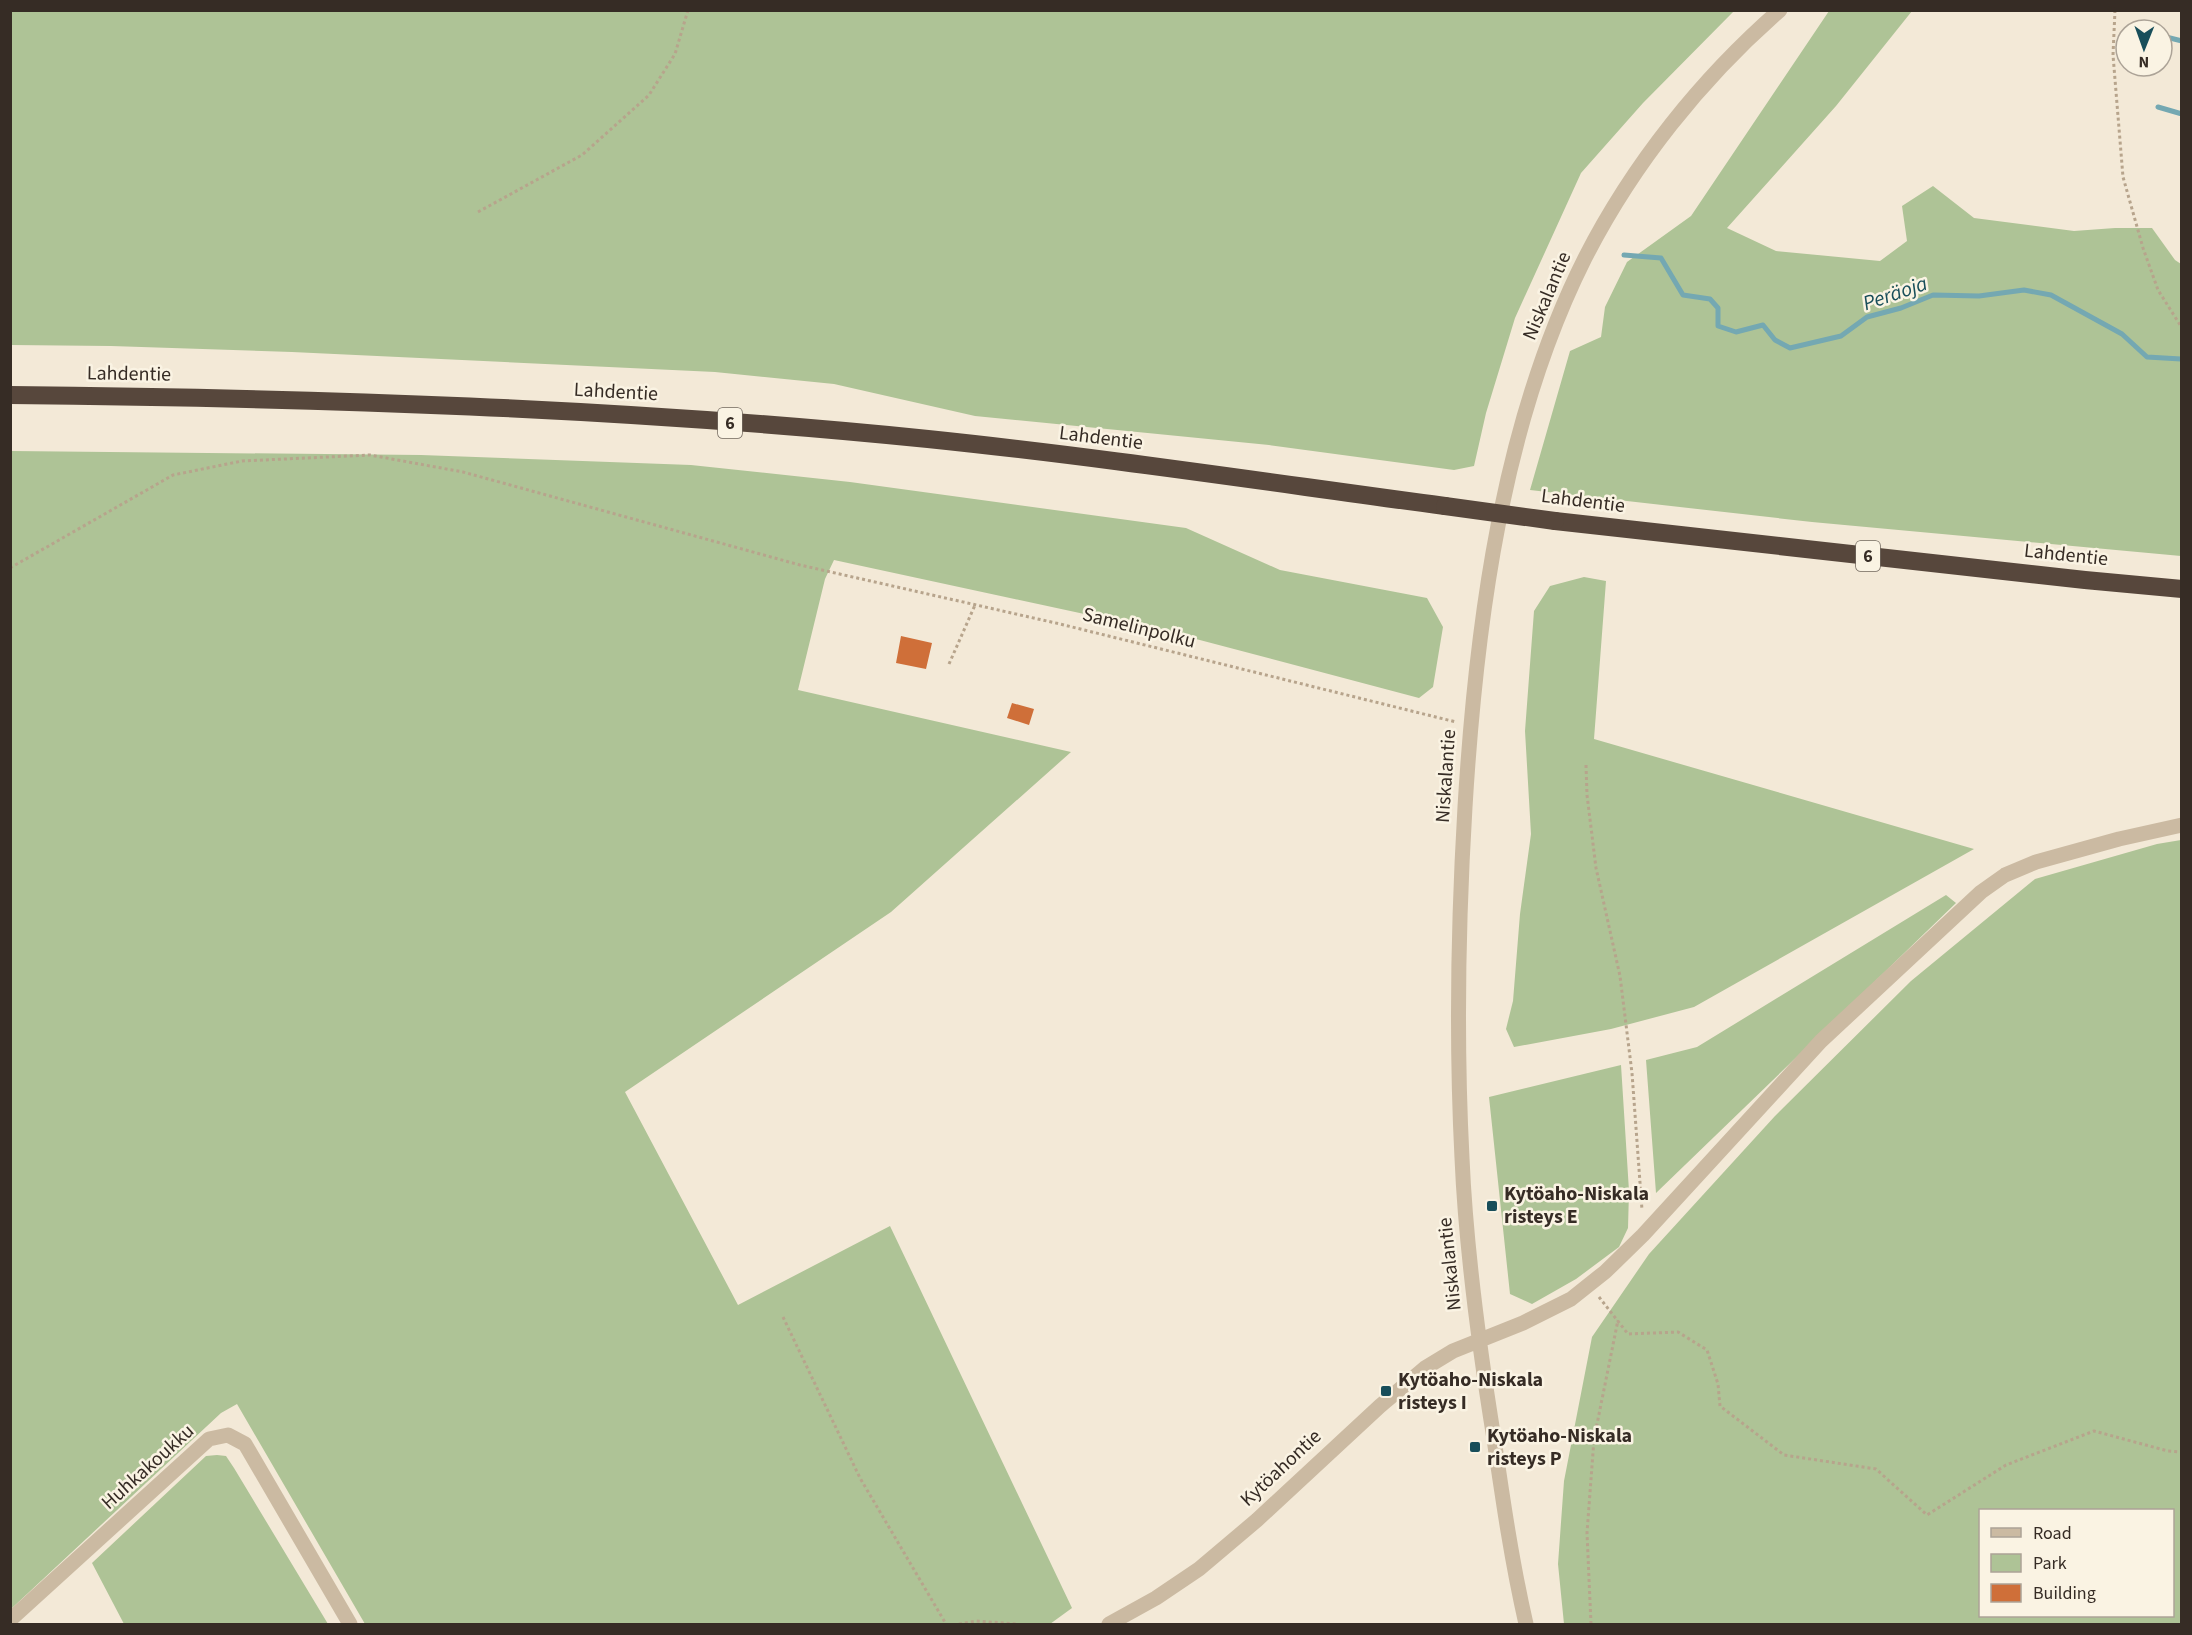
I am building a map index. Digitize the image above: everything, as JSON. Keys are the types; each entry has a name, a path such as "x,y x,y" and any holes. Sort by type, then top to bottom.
{"highway":[{"name":"Lahdentie","path":"10,395 446,404 688,419 928,439 1173,469 1555,521 2181,589"}],"street":[{"name":"Niskalantie","path":"1527,1624 1507,1530 1478,1340 1462,1162 1458,956 1470,725 1482,625 1495,544 1515,448 1534,386 1584,261 1618,198 1654,146 1698,93 1780,10"},
{"name":"Kytöahontie","path":"1109,1624 1156,1598 1198,1569 1257,1520 1380,1406 1425,1368 1453,1351 1522,1323 1571,1299 1605,1272 1643,1235 1821,1041 1981,892 2005,875 2036,862 2181,825"},
{"name":"Huhkakoukku","path":"10,1620 210,1439 228,1435 245,1444 350,1624"}],"path":[{"path":"478,212 582,155 649,94 675,54 688,10"},
{"path":"2115,10 2113,55 2123,177 2158,290 2181,328"},
{"name":"Samelinpolku","path":"10,568 173,475 242,461 370,455 463,472 800,565 1060,624 1470,725"},
{"path":"949,664 975,605"},
{"path":"1586,765 1587,795 1596,868 1620,976 1632,1073 1643,1235"},
{"path":"1590,1284 1628,1334 1678,1332 1707,1350 1718,1384 1720,1406 1784,1455 1876,1469 1928,1515 2006,1465 2094,1431 2168,1451 2181,1452"},
{"path":"783,1317 860,1478 946,1624"},
{"path":"1591,1624 1587,1533 1594,1439 1618,1320"},
{"path":"958,1624 976,1621 1017,1624"}],"green space":[{"path":"10,11 1734,11 1643,103 1581,173 1515,318 1486,413 1474,466 1454,470 1269,445 975,416 834,384 715,372 292,352 11,345"},
{"path":"1829,11 1912,11 1836,106 1727,228 1776,251 1880,261 1907,241 1902,206 1933,186 1974,218 2074,231 2152,228 2175,260 2181,264 2181,556 1812,522 1530,490 1570,351 1601,337 1605,307 1627,262 1691,216"},
{"path":"11,451 421,455 691,465 850,482 1186,528 1280,570 1427,598 1443,627 1433,687 1419,698 1177,634 834,560 825,579 798,690 1071,752 891,912 625,1092 738,1305 890,1226 1072,1608 1050,1624 365,1624 237,1404 221,1413 11,1609"},
{"path":"1584,577 1606,581 1594,739 1974,849 1694,1007 1611,1029 1514,1047 1506,1029 1513,1001 1520,914 1531,834 1525,731 1534,611 1550,586"},
{"path":"2181,840 2181,1624 1564,1624 1558,1564 1564,1481 1592,1337 1649,1254 1775,1116 1911,981 2035,879 2157,844"},
{"path":"1946,895 1956,903 1656,1193 1646,1060 1697,1047"},
{"path":"1621,1065 1629,1191 1628,1228 1619,1247 1576,1279 1532,1304 1510,1294 1489,1097"},
{"path":"206,1456 226,1456 234,1468 328,1624 124,1624 92,1563"}],"building":[{"path":"901,636 932,643 926,669 896,663"},
{"path":"1012,703 1034,709 1029,725 1007,718"}],"waterway":[{"path":"2174,39 2182,41"},
{"path":"2158,107 2182,114"},
{"name":"Peräoja","path":"1624,255 1661,258 1683,295 1710,299 1718,308 1718,326 1736,332 1763,325 1775,340 1790,348 1841,336 1867,317 1901,308 1933,295 1979,296 2024,290 2051,295 2122,334 2147,357 2181,359"}],"place":[{"name":"Kytöaho-Niskala risteys E","path":"1492,1206"},
{"name":"Kytöaho-Niskala risteys I","path":"1386,1391"},
{"name":"Kytöaho-Niskala risteys P","path":"1475,1447"}]}
